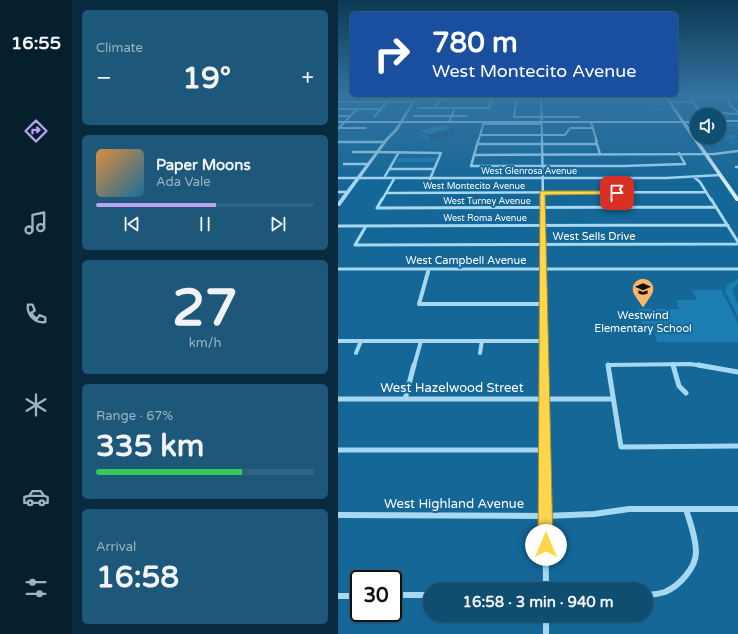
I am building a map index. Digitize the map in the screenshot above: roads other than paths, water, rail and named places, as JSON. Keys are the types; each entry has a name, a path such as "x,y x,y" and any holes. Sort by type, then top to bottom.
{"main road":[{"path":"686,126 738,200"}],"street":[{"path":"338,205 384,142 399,126"},
{"path":"482,126 470,166 685,164 679,153"},
{"path":"541,126 543,166 542,245 544,304 543,341 545,399 546,582"},
{"path":"338,129 366,128"},
{"path":"480,135 565,135 570,128 593,128 600,154"},
{"path":"360,142 363,138"},
{"path":"338,142 384,142"},
{"path":"477,144 597,144"},
{"path":"474,154 710,153 738,151"},
{"path":"353,152 440,152 441,153 430,179"},
{"path":"384,178 399,152"},
{"path":"344,164 368,164"},
{"path":"389,169 434,169"},
{"name":"West Glenrosa Avenue","path":"338,178 666,178 720,175"},
{"path":"694,177 700,182 738,243"},
{"path":"386,193 394,179"},
{"path":"338,192 348,192"},
{"name":"West Montecito Avenue","path":"386,193 706,192"},
{"name":"West Turney Avenue","path":"386,193 377,208 716,208"},
{"name":"West Roma Avenue","path":"338,226 728,225"},
{"name":"West Sells Drive","path":"366,226 355,245 738,243"},
{"name":"West Campbell Avenue","path":"338,269 738,269"},
{"path":"429,269 418,304 544,304"},
{"path":"338,341 543,341"},
{"path":"356,353 361,341"},
{"path":"405,399 421,341"},
{"path":"480,353 482,341"},
{"path":"673,364 679,386 686,393"},
{"path":"738,372 709,366 673,364 608,365 621,447 738,446"},
{"name":"West Hazelwood Street","path":"338,399 614,399"},
{"path":"338,450 545,450"},
{"name":"West Highland Avenue","path":"338,515 546,516 594,514 629,509 738,509"},
{"path":"653,595 668,592 680,584 696,558 696,546 686,509"},
{"path":"402,596 423,595"},
{"path":"338,596 350,596"},
{"path":"546,622 546,634"}],"place":[{"name":"Westwind Elementary School","path":"643,308"}]}
